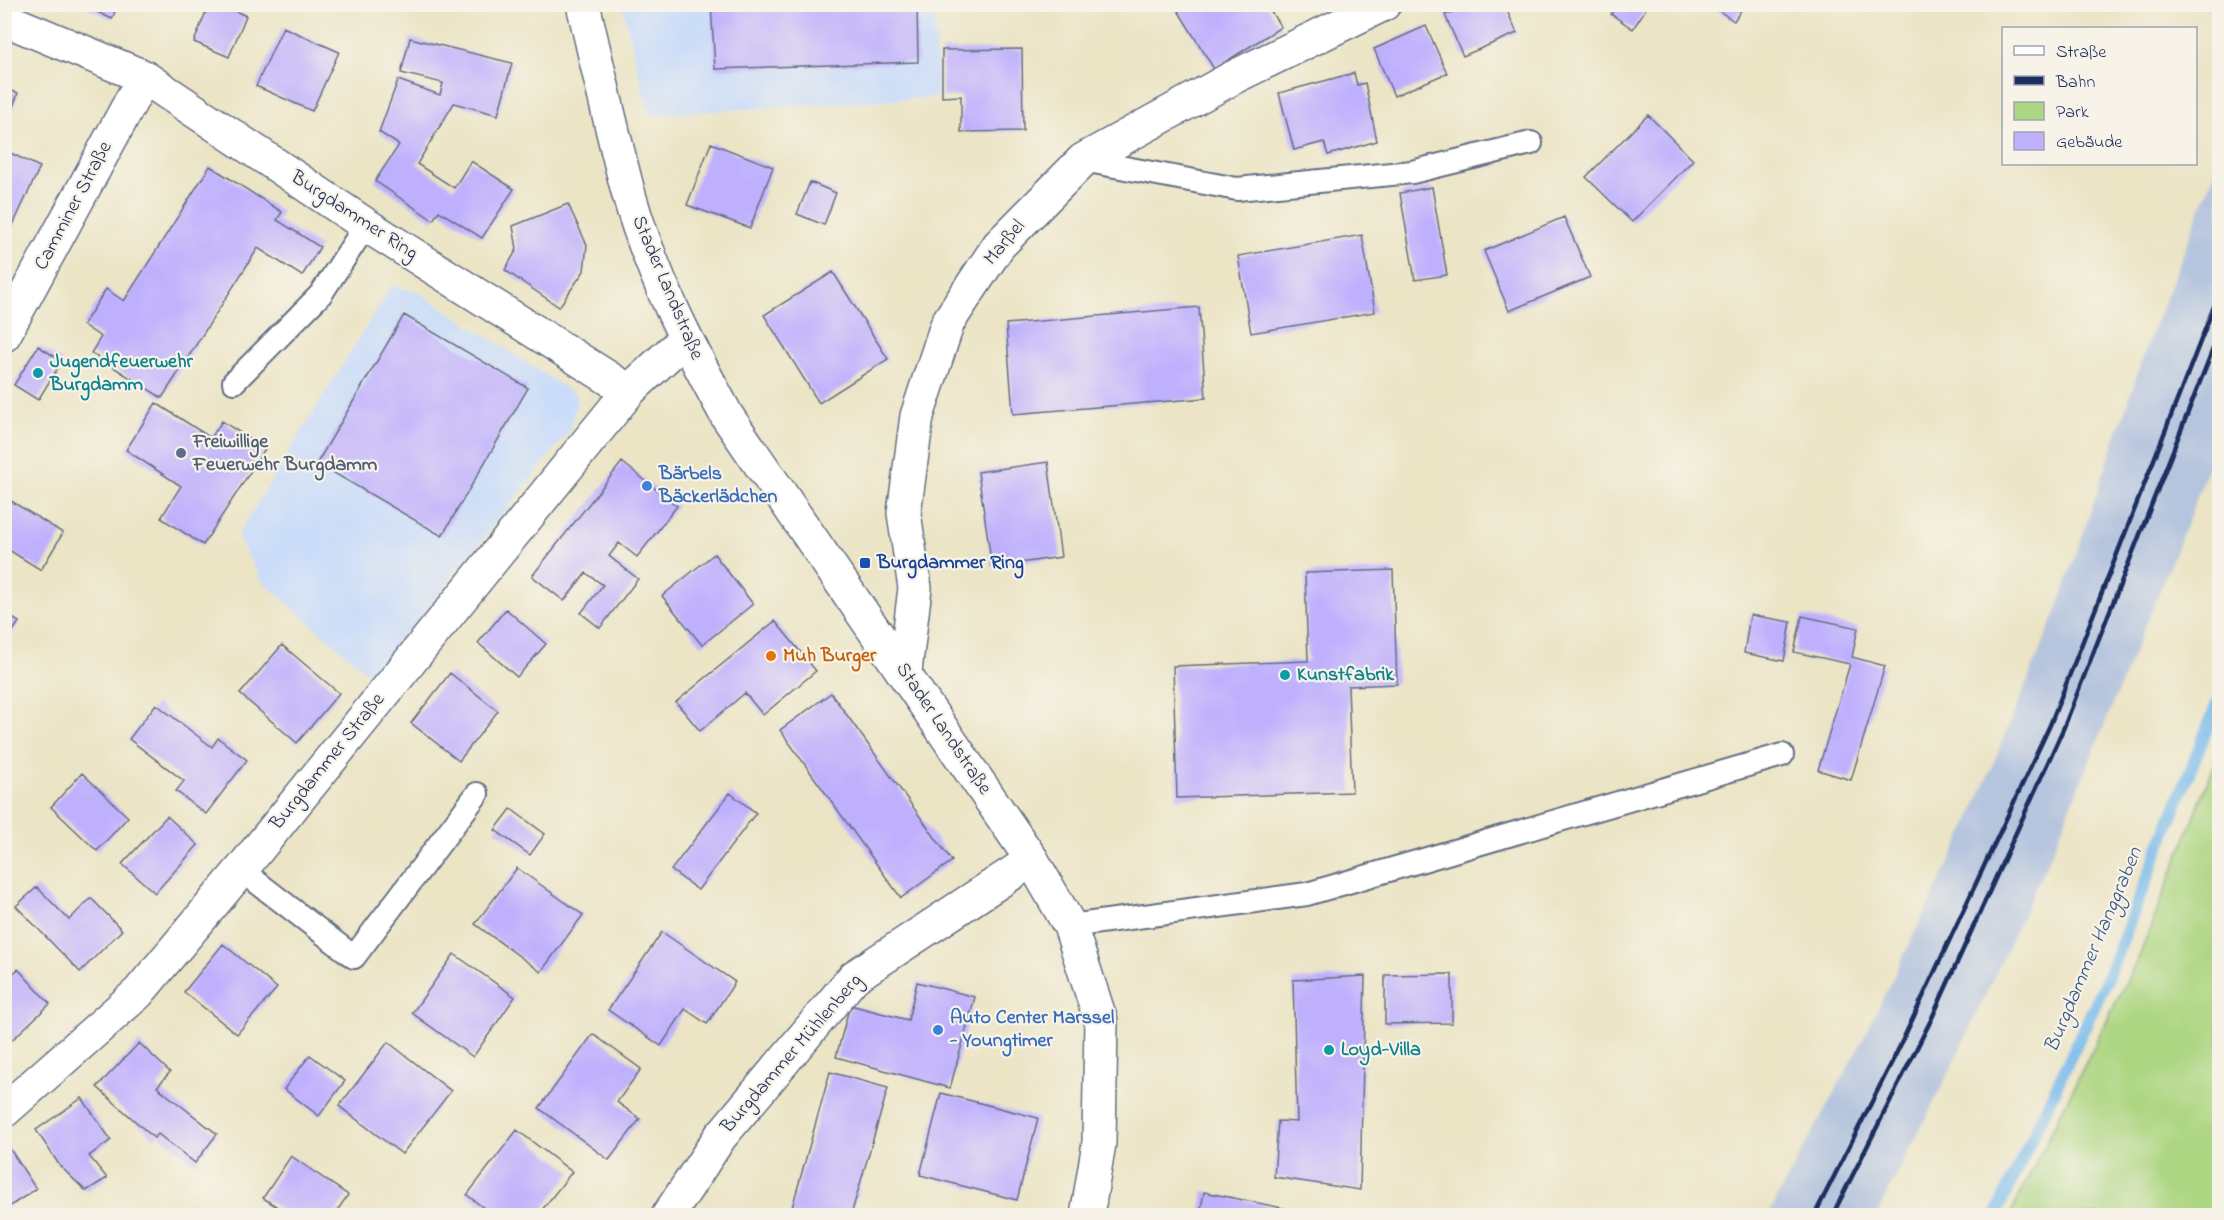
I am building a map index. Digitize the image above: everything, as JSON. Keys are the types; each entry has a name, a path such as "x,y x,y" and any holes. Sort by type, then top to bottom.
{"street":[{"name":"Stader Landstraße","path":"583,4 629,196 654,266 685,339 727,416 1032,860 1070,926 1101,1021 1099,1143 1086,1215"},
{"name":"Marßel","path":"904,671 915,588 904,513 917,416 948,322 999,245 1083,160 1236,76 1384,4"},
{"name":"Burgdammer Ring","path":"4,19 144,77 366,225 629,391"},
{"name":"Camminer Straße","path":"4,335 144,77"},
{"path":"629,391 685,339"},
{"name":"Burgdammer Straße","path":"4,1111 138,993 241,870 629,391"},
{"name":"Burgdammer Mühlenberg","path":"668,1215 720,1137 854,977 1032,860"}],"lane":[{"path":"1083,160 1237,189 1412,172 1531,142"},
{"path":"234,382 321,294 366,225"},
{"path":"1070,926 1306,894 1782,756"},
{"path":"241,870 354,957 477,794"}],"shaded area":[{"path":"622,5 1026,5 1020,11 935,14 937,97 649,115"},
{"path":"2219,161 2219,437 2190,516 2053,850 1950,1071 1876,1215 1768,1215 1862,1041 1968,824 2058,607 2148,343"},
{"path":"392,285 418,292 578,396 570,430 372,677 262,581 237,536"}],"green space":[{"path":"2219,753 2219,1215 2010,1215 2141,952"}],"building":[{"path":"80,4 118,4 112,19"},
{"path":"209,4 220,4 246,16 229,57 194,42"},
{"path":"413,4 438,4 434,13"},
{"path":"711,4 917,4 918,62 715,69"},
{"path":"1174,4 1266,4 1281,27 1214,69"},
{"path":"1456,4 1504,4 1517,33 1463,56 1445,15 1458,10"},
{"path":"1618,4 1649,4 1633,29 1611,14"},
{"path":"1709,4 1745,4 1734,21"},
{"path":"1426,26 1447,73 1394,96 1374,49"},
{"path":"283,27 339,52 312,111 256,86"},
{"path":"410,38 512,63 498,115 454,103 417,164 454,188 471,161 514,189 482,238 439,211 433,220 375,181 399,145 379,132 398,80 440,95 443,83 401,73"},
{"path":"1022,49 1023,131 961,132 961,96 942,97 942,50"},
{"path":"1354,73 1357,85 1365,83 1377,141 1328,155 1324,142 1294,150 1279,93"},
{"path":"4,89 18,93 5,130 4,129"},
{"path":"1648,115 1693,160 1632,222 1586,177"},
{"path":"711,143 773,167 750,228 687,205"},
{"path":"4,150 40,167 12,227 4,223"},
{"path":"210,166 282,212 277,220 320,247 302,276 258,248 162,398 91,353 101,337 83,325 106,289 124,301"},
{"path":"810,182 836,193 824,225 797,214"},
{"path":"1432,187 1447,275 1415,280 1400,193"},
{"path":"568,204 587,245 584,271 559,307 505,270 517,249 513,226"},
{"path":"1564,217 1590,277 1509,311 1484,251"},
{"path":"1362,235 1375,312 1251,333 1238,256"},
{"path":"833,272 888,359 819,403 764,315"},
{"path":"1199,307 1206,398 1013,414 1006,324"},
{"path":"404,315 528,388 442,536 317,463"},
{"name":"Jugendfeuerwehr Burgdamm","path":"38,346 62,361 38,400 14,385"},
{"path":"156,403 211,438 222,421 265,449 203,545 161,518 181,486 126,450"},
{"path":"622,462 677,506 637,557 619,543 609,556 638,579 600,628 581,613 603,585 586,573 564,601 532,576"},
{"path":"1048,462 1061,557 992,567 978,472"},
{"path":"11,501 63,533 41,570 4,547 4,511"},
{"path":"714,554 753,604 702,645 662,596"},
{"name":"Kunstfabrik","path":"1393,570 1397,684 1348,686 1352,792 1177,798 1173,666 1308,661 1305,573"},
{"path":"506,609 546,644 517,677 478,643"},
{"path":"4,613 19,622 4,645"},
{"path":"1750,615 1791,622 1784,661 1744,653"},
{"path":"1802,616 1858,628 1852,657 1885,666 1851,780 1818,770 1850,664 1794,652"},
{"path":"775,621 816,671 763,715 745,693 700,731 676,702"},
{"path":"282,645 339,693 297,743 240,694"},
{"path":"450,673 498,711 459,761 411,723"},
{"path":"831,693 952,861 901,898 780,730"},
{"path":"156,704 212,747 218,738 247,760 206,814 176,791 184,781 129,739"},
{"path":"82,773 128,817 97,851 51,807"},
{"path":"730,793 756,813 698,890 671,870"},
{"path":"511,809 545,834 530,855 495,830"},
{"path":"167,816 198,845 155,893 122,864"},
{"path":"517,868 583,915 541,972 475,924"},
{"path":"37,887 69,920 91,898 122,930 80,972 16,906"},
{"path":"662,932 735,982 707,1024 685,1009 661,1046 608,1010"},
{"path":"223,944 277,988 237,1034 184,992"},
{"path":"454,954 515,997 473,1057 412,1013"},
{"path":"18,969 50,1004 12,1040 4,1032 4,982"},
{"path":"1452,974 1452,1023 1385,1024 1385,975"},
{"name":"Loyd-Villa","path":"1365,976 1360,1190 1274,1177 1278,1121 1297,1122 1293,980"},
{"path":"917,982 975,997 950,1088 836,1057 850,1005 908,1020"},
{"path":"593,1034 641,1069 617,1102 640,1119 609,1160 539,1108"},
{"path":"388,1042 451,1091 402,1154 339,1106"},
{"path":"139,1043 170,1072 157,1087 217,1134 195,1163 158,1134 154,1138 97,1087"},
{"path":"310,1055 345,1081 319,1116 284,1089"},
{"path":"830,1072 888,1088 851,1215 790,1215"},
{"path":"941,1093 1038,1118 1017,1200 920,1175"},
{"path":"82,1098 111,1140 89,1156 107,1178 86,1191 60,1166 36,1130"},
{"path":"517,1130 572,1172 538,1215 493,1215 467,1195"},
{"path":"10,1149 36,1189 4,1210 4,1153"},
{"path":"291,1156 348,1195 334,1215 290,1215 263,1198"},
{"path":"1204,1192 1307,1213 1306,1215 1200,1215"}],"waterway":[{"name":"Burgdammer Hanggraben","path":"1995,1216 2105,984 2220,696"}],"railway":[{"path":"1814,1216 1899,1048 2050,725 2220,291"},
{"path":"1832,1216 1931,1020 2064,727 2220,331"}],"place":[{"name":"Jugendfeuerwehr Burgdamm","path":"38,373"},
{"name":"Freiwillige Feuerwehr Burgdamm","path":"181,453"},
{"name":"Bärbels Bäckerlädchen","path":"647,486"},
{"name":"Burgdammer Ring","path":"865,563"},
{"name":"Muh Burger","path":"771,656"},
{"name":"Kunstfabrik","path":"1285,675"},
{"name":"Auto Center Marssel - Youngtimer","path":"938,1030"},
{"name":"Loyd-Villa","path":"1329,1050"}]}
